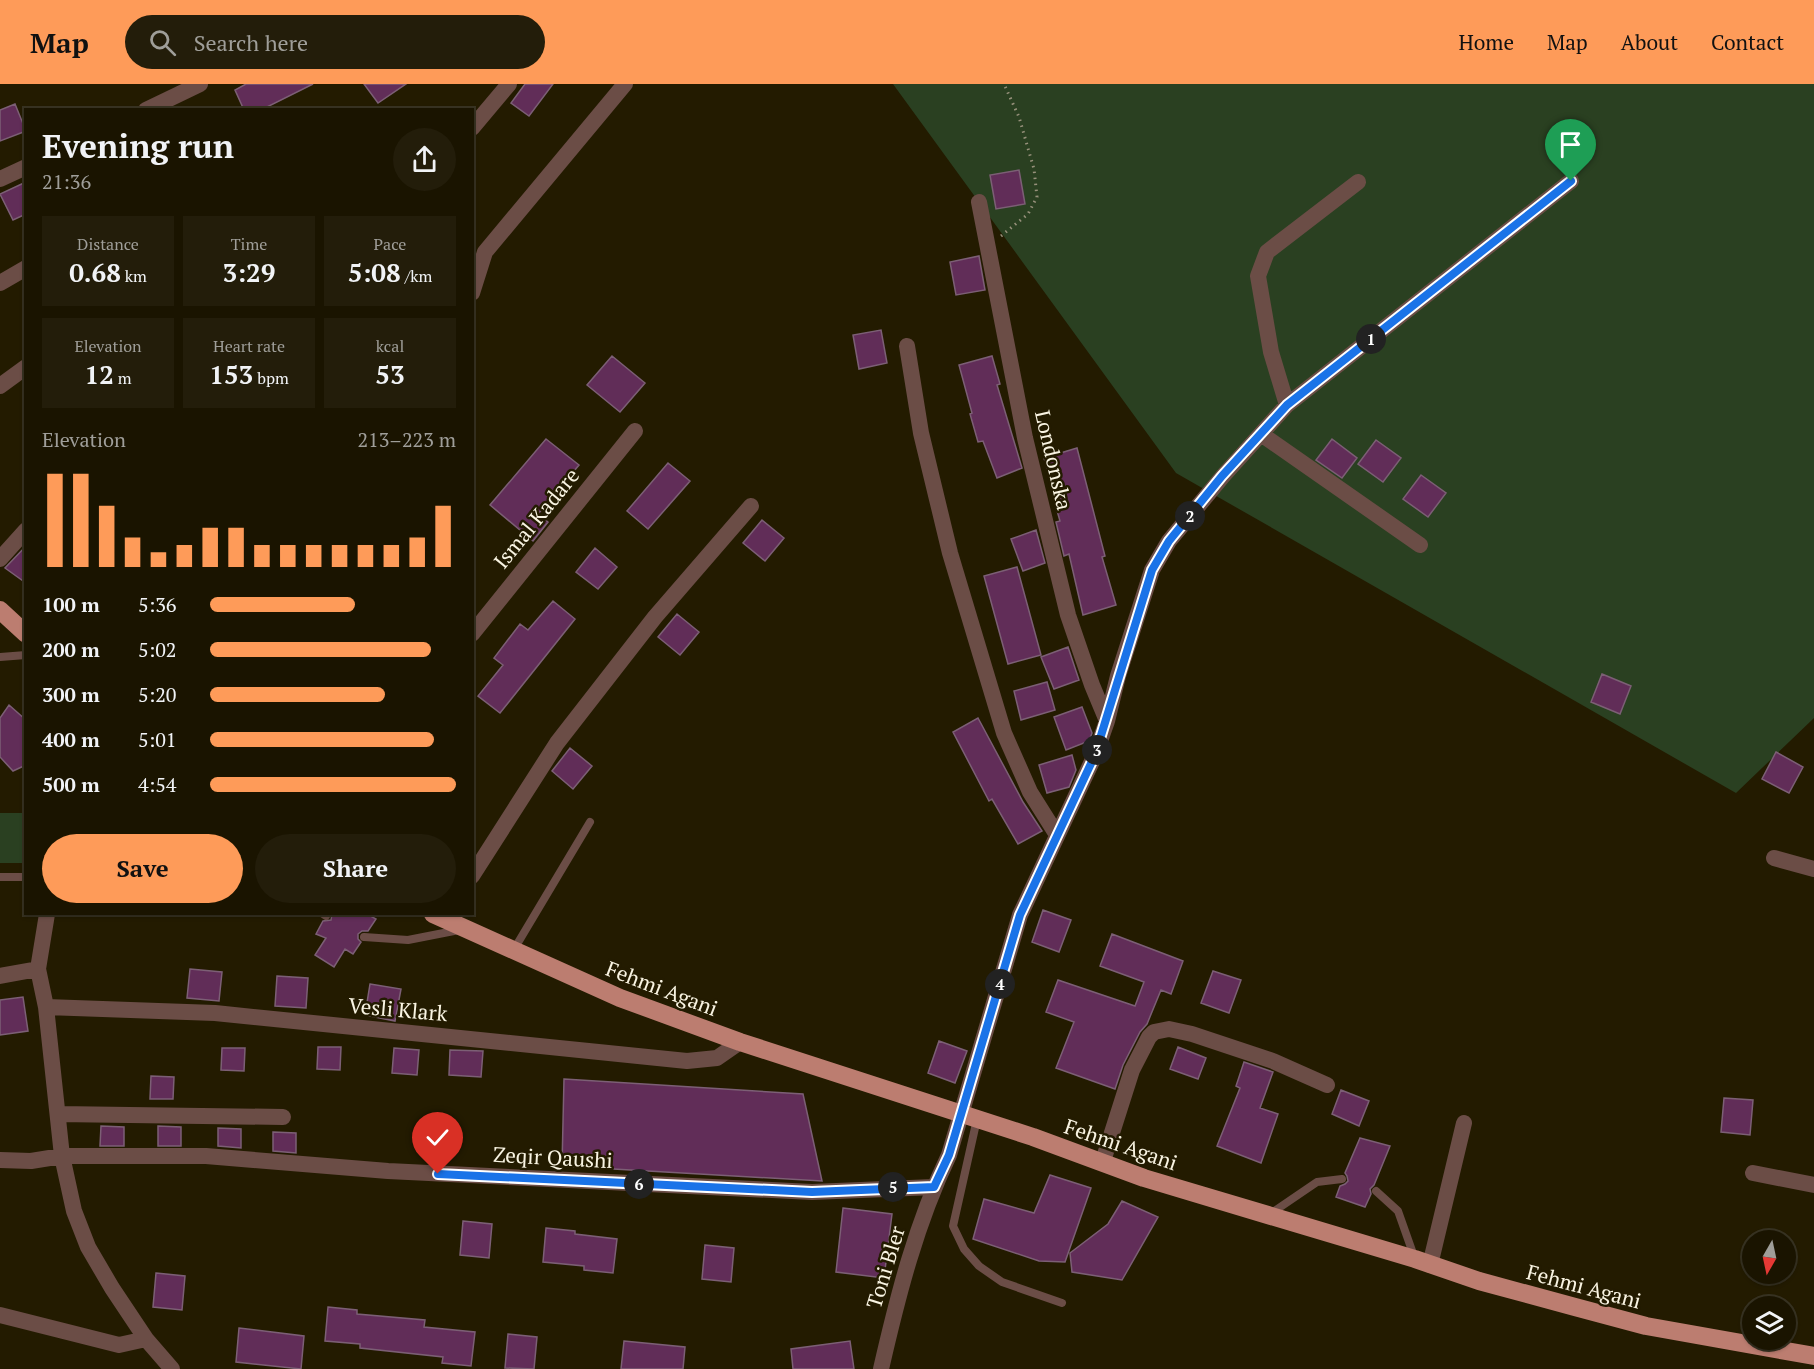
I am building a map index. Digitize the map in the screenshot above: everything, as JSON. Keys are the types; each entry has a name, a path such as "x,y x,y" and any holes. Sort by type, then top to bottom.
{"main road":[{"path":"0,610 24,632"},
{"name":"Fehmi Agani","path":"442,915 465,929 620,998 740,1042 970,1116 1102,1161 1144,1178 1479,1281 1647,1326 1814,1356"}],"street":[{"path":"150,108 200,84"},
{"path":"474,126 509,84"},
{"path":"474,287 485,252 625,84"},
{"path":"0,179 24,168"},
{"path":"970,1116 1020,915 1091,764 1107,721 1118,676 1152,570 1169,541 1287,405 1571,181"},
{"path":"1287,405 1271,352 1258,276 1267,252 1358,182"},
{"name":"Londonska","path":"980,202 1025,438 1068,615 1107,721"},
{"path":"0,283 24,269"},
{"path":"907,346 921,433 950,552 1004,733 1030,792 1057,835"},
{"path":"0,386 24,368"},
{"name":"Ismal Kadare","path":"474,632 635,431"},
{"path":"1261,434 1420,545"},
{"path":"474,873 557,743 655,616 751,506"},
{"path":"0,559 24,532"},
{"path":"1774,858 1814,869"},
{"path":"46,915 38,969 46,1007 62,1156 74,1211 88,1247 112,1288 146,1339 172,1369"},
{"path":"0,976 38,969"},
{"name":"Vesli Klark","path":"46,1007 215,1013 687,1061 717,1058 740,1042"},
{"path":"1102,1161 1132,1070 1149,1037 1154,1032 1169,1029 1192,1034 1273,1061 1328,1084"},
{"path":"58,1114 283,1117"},
{"name":"Toni Bler","path":"881,1369 900,1286 934,1187 970,1116"},
{"path":"1423,1262 1464,1123"},
{"name":"Zeqir Qaushi","path":"0,1160 31,1161 62,1156 206,1156 388,1171 812,1192 934,1187"},
{"path":"1753,1173 1814,1185"},
{"path":"0,1315 119,1345 146,1339"}],"lane":[{"path":"0,657 24,656"},
{"path":"513,951 591,822"},
{"path":"0,877 24,877"},
{"path":"364,937 408,940 465,929"},
{"path":"970,1116 953,1226 964,1249 979,1266 1002,1282 1062,1303"},
{"path":"1267,1215 1317,1182 1342,1179"},
{"path":"1376,1191 1398,1211 1423,1262"}],"path":[{"path":"988,247 1028,214 1037,197 1034,169 1019,117 1004,84"}],"green space":[{"path":"893,84 1814,84 1814,718 1736,793 1176,473"},
{"path":"0,813 24,813 24,863 0,863"}],"building":[{"path":"246,84 313,84 265,108 243,108 235,90"},
{"path":"364,84 406,84 378,103"},
{"path":"525,84 553,84 529,116 511,103"},
{"path":"15,104 24,132 0,141 0,110"},
{"path":"1019,170 1025,204 996,209 990,175"},
{"path":"24,183 24,215 13,220 0,194"},
{"path":"979,256 985,290 956,295 950,262"},
{"path":"881,330 887,363 859,369 853,335"},
{"path":"612,356 645,383 620,412 587,385"},
{"path":"992,356 1000,384 997,385 1022,468 997,478 983,441 978,442 959,365"},
{"path":"546,439 579,465 538,514 548,522 533,541 490,505"},
{"path":"1332,439 1357,458 1342,478 1316,460"},
{"path":"1376,440 1401,458 1383,482 1358,464"},
{"path":"1077,448 1105,556 1102,557 1116,605 1083,615 1069,554 1064,556 1056,522 1060,521 1054,500 1056,499 1044,458"},
{"path":"668,463 690,481 648,529 627,511"},
{"path":"1421,475 1446,493 1428,517 1403,499"},
{"path":"762,520 784,538 765,561 743,543"},
{"path":"1036,530 1045,563 1023,571 1011,539"},
{"path":"24,548 24,582 5,568"},
{"path":"595,548 617,567 598,589 576,572"},
{"path":"1017,567 1041,655 1008,664 984,576"},
{"path":"553,601 575,619 500,713 478,696 503,665 494,658 520,624 528,630"},
{"path":"677,614 699,632 680,655 658,637"},
{"path":"1068,647 1079,680 1054,689 1041,657"},
{"path":"1602,674 1631,686 1620,714 1591,702"},
{"path":"1047,682 1055,710 1021,720 1014,691"},
{"path":"9,705 24,718 24,766 13,771 0,757 0,718"},
{"path":"1082,707 1092,733 1089,741 1066,750 1054,717"},
{"path":"978,718 1023,802 1042,831 1018,844 992,799 989,801 953,732"},
{"path":"570,748 592,766 573,789 552,771"},
{"path":"1776,752 1803,767 1789,793 1762,779"},
{"path":"1072,755 1076,770 1069,787 1047,793 1039,765"},
{"path":"1043,910 1071,920 1059,952 1032,942"},
{"path":"332,915 369,915 376,919 368,931 358,934 361,942 353,954 345,949 334,967 315,955 326,938 316,934 323,921 331,920"},
{"path":"1112,934 1183,961 1171,994 1161,990 1147,1024 1140,1032 1123,1065 1115,1089 1056,1068 1074,1022 1046,1012 1058,980 1135,1006 1144,982 1100,966"},
{"path":"190,969 222,972 219,1001 187,998"},
{"path":"1213,971 1241,980 1229,1013 1201,1003"},
{"path":"277,976 308,978 306,1008 275,1006"},
{"path":"370,984 401,989 395,1021 365,1015"},
{"path":"23,997 28,1031 0,1035 0,1000"},
{"path":"939,1041 967,1051 955,1083 928,1073"},
{"path":"318,1047 341,1047 340,1070 317,1069"},
{"path":"1178,1047 1206,1058 1198,1079 1170,1069"},
{"path":"222,1048 245,1048 244,1071 221,1070"},
{"path":"394,1048 419,1050 417,1075 392,1073"},
{"path":"450,1050 483,1051 481,1077 449,1075"},
{"path":"1244,1062 1273,1072 1260,1108 1278,1114 1261,1163 1217,1146 1240,1088 1236,1086"},
{"path":"151,1076 174,1077 173,1099 150,1099"},
{"path":"564,1079 803,1094 822,1181 562,1166"},
{"path":"1341,1090 1369,1101 1359,1126 1332,1114"},
{"path":"1724,1098 1753,1100 1750,1135 1721,1132"},
{"path":"101,1126 124,1127 124,1146 100,1146"},
{"path":"158,1126 181,1127 181,1146 158,1146"},
{"path":"218,1128 241,1129 241,1148 218,1146"},
{"path":"273,1132 296,1133 296,1153 273,1151"},
{"path":"1360,1138 1390,1146 1374,1185 1370,1189 1371,1194 1365,1207 1336,1197 1340,1186 1348,1181 1345,1173"},
{"path":"1050,1175 1091,1188 1065,1262 1039,1261 973,1239 984,1199 1034,1213"},
{"path":"1122,1201 1158,1217 1122,1280 1072,1272 1070,1253 1108,1224"},
{"path":"843,1208 892,1214 884,1278 836,1272"},
{"path":"463,1221 492,1224 489,1258 460,1255"},
{"path":"546,1228 617,1239 613,1273 584,1270 584,1266 543,1262"},
{"path":"705,1245 734,1248 731,1282 702,1279"},
{"path":"156,1273 185,1276 182,1310 153,1307"},
{"path":"328,1307 357,1310 357,1314 425,1320 424,1327 475,1332 471,1366 442,1363 443,1357 360,1348 360,1344 325,1341"},
{"path":"239,1328 304,1336 301,1369 236,1362"},
{"path":"508,1334 537,1337 534,1369 505,1368"},
{"path":"624,1341 685,1347 683,1369 621,1369"},
{"path":"850,1341 854,1369 793,1369 791,1349"}],"route":[{"path":"438,1174 812,1192 934,1187 949,1155 1020,915 1095,755 1152,570 1169,541 1222,476 1287,405 1571,181"}]}
